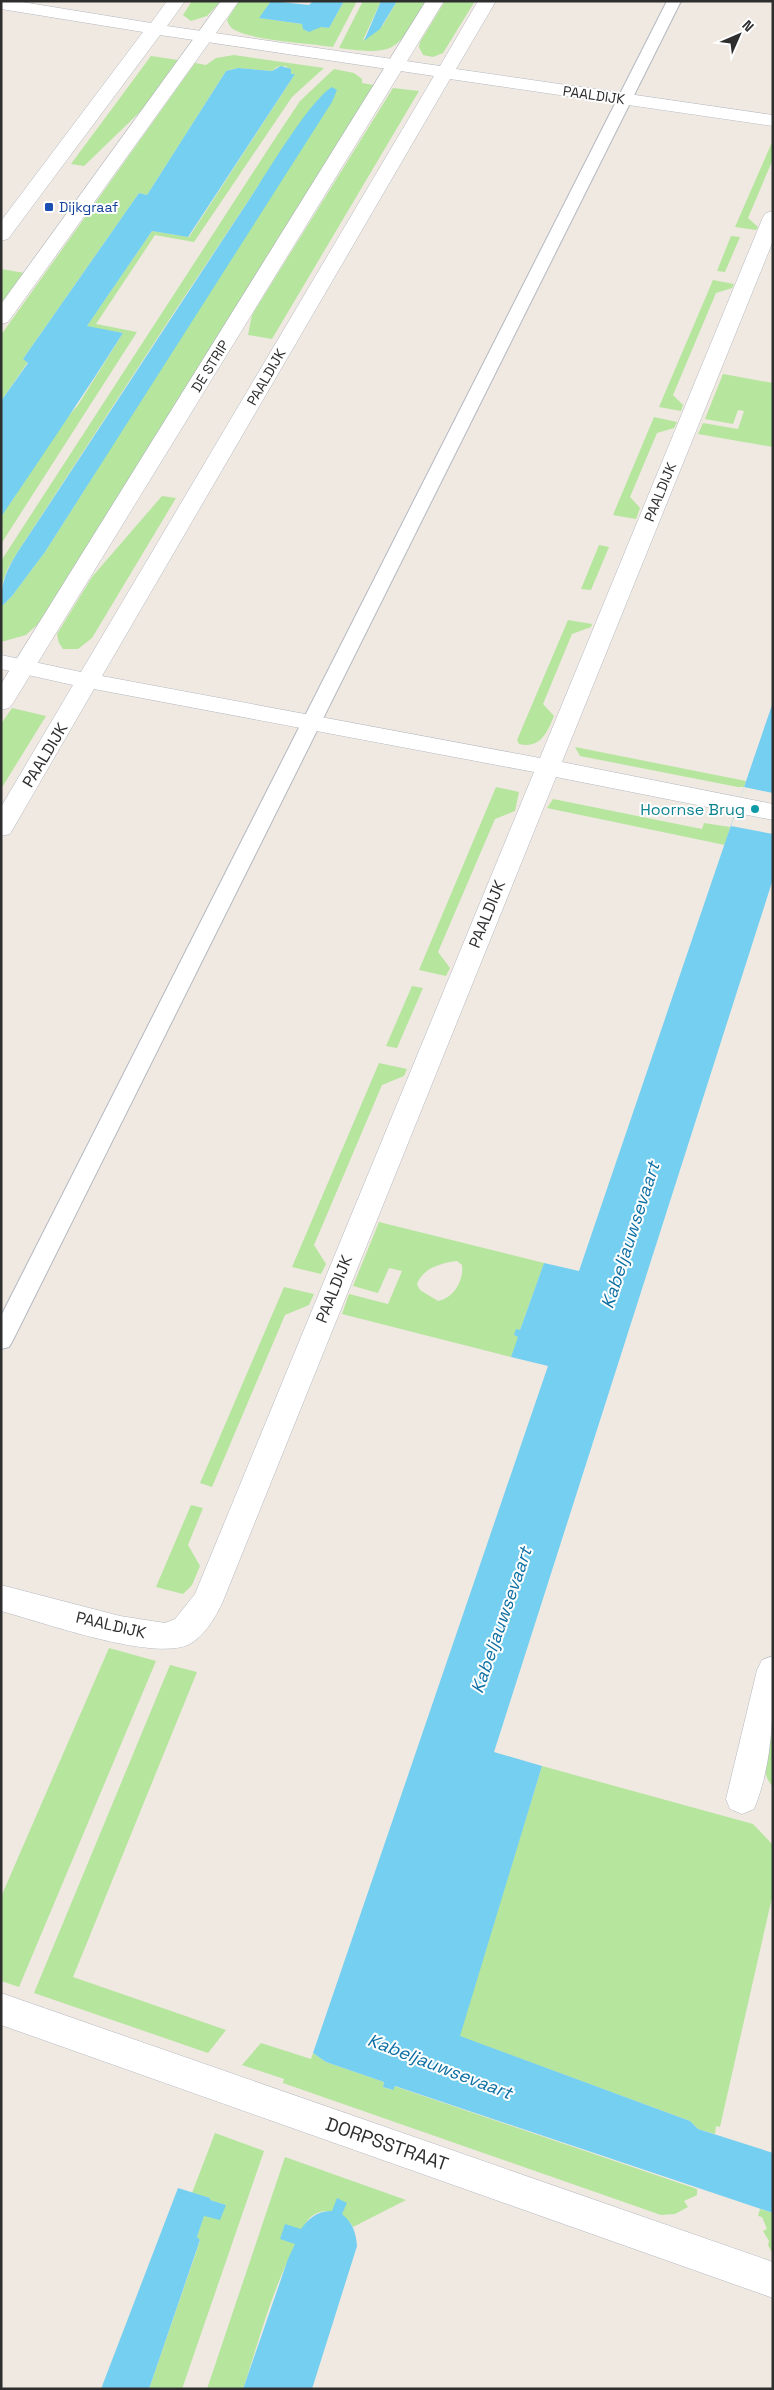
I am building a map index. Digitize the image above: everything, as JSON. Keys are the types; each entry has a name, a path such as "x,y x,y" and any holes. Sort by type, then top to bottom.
{"street":[{"path":"1,235 176,1"},
{"path":"1,318 230,1"},
{"name":"DE STRIP","path":"1,703 436,1"},
{"name":"PAALDIJK","path":"1,828 486,1"},
{"path":"1,4 204,37 396,65"},
{"name":"PAALDIJK","path":"396,65 773,121"},
{"name":"PAALDIJK","path":"1,1598 141,1635 175,1636 192,1624 208,1601 773,217"},
{"path":"1,662 88,681 547,767 773,812"},
{"path":"742,1799 773,1670"},
{"name":"DORPSSTRAAT","path":"1,2009 773,2280"}],"lane":[{"path":"1,1340 674,1"}],"green space":[{"path":"192,1 221,1 207,16 191,21 183,15"},
{"path":"239,1 271,1 260,18 329,28 344,1 357,1 333,47 257,37 235,30 227,20"},
{"path":"363,1 381,1 363,40 383,25 397,1 426,1 401,40 394,46 385,50 374,51 339,48"},
{"path":"445,1 475,1 443,53 433,57 423,55 419,47 420,42"},
{"path":"234,55 324,68 292,97 194,242 155,235 96,324 137,332 1,544 1,517 65,420 78,405 123,333 86,327 152,231 189,237 295,74 291,74 286,66 277,67 272,71 238,68 226,71 147,195 139,193 23,359 28,362 1,401 1,335 195,63 206,65 216,58"},
{"path":"151,56 178,60 144,108 84,166 71,164"},
{"path":"334,69 354,73 362,79 362,83 374,85 40,622 26,635 1,642 1,607 12,596 45,552 337,90 323,95 298,126 17,553 8,568 1,587 1,561 300,101"},
{"path":"393,88 419,91 272,339 248,335 252,315"},
{"path":"773,140 773,159 748,218 758,227 756,230 735,227"},
{"path":"731,236 740,237 725,272 717,271"},
{"path":"1,269 25,273 1,305"},
{"path":"713,280 734,284 732,288 716,293 673,395 683,405 681,411 659,407"},
{"path":"723,374 773,383 773,447 698,434 703,423 738,429 744,411 738,410 733,424 705,419"},
{"path":"654,417 677,422 674,428 657,433 630,497 640,508 636,519 613,515"},
{"path":"162,496 176,498 92,638 78,649 63,649 57,634 92,577"},
{"path":"599,545 609,547 591,590 581,589"},
{"path":"568,620 592,624 591,627 572,634 543,704 554,716 549,728 537,742 526,745 519,744 517,740"},
{"path":"12,708 46,716 1,789 1,724"},
{"path":"575,747 746,781 744,787 738,787 580,756"},
{"path":"496,787 519,792 515,811 495,819 438,952 450,968 446,976 419,970"},
{"path":"553,799 702,829 704,823 730,827 725,845 547,808"},
{"path":"412,986 423,988 397,1048 386,1046"},
{"path":"379,1063 407,1069 404,1076 382,1085 314,1245 326,1264 321,1274 292,1267"},
{"path":"379,1222 544,1263 520,1330 514,1335 519,1337 511,1357 342,1314 349,1294 388,1304 402,1271 389,1268 378,1293 353,1286","holes":["457,1261 462,1265 460,1282 457,1288 444,1299 438,1301 420,1290 417,1284 420,1278 433,1267"]},
{"path":"284,1287 314,1294 309,1305 285,1315 212,1487 200,1483"},
{"path":"191,1505 203,1508 188,1545 200,1566 192,1585 183,1594 156,1587"},
{"path":"109,1648 156,1661 19,1987 1,1981 1,1897"},
{"path":"170,1665 197,1672 73,1977 226,2030 208,2053 34,1993"},
{"path":"773,1731 773,1787 768,1781 765,1760"},
{"path":"542,1766 753,1824 772,1844 773,1893 720,2127 716,2126 715,2134 698,2129 690,2121 459,2036"},
{"path":"261,2043 311,2059 313,2053 326,2062 384,2082 383,2087 392,2090 394,2086 697,2189 697,2195 684,2201 688,2207 675,2214 661,2215 283,2083 284,2079 242,2065"},
{"path":"215,2133 264,2151 182,2389 149,2389 200,2241 197,2237 204,2215 226,2205 192,2193"},
{"path":"285,2157 406,2200 353,2227 344,2217 332,2212 319,2212 313,2215 300,2233 277,2286 243,2389 207,2389"},
{"path":"760,2209 773,2213 773,2254 768,2245 769,2241 763,2231 767,2229 762,2217 758,2216"}],"water":[{"path":"271,1 309,5 313,1 344,1 329,28 321,27 309,32 303,29 302,24 259,18"},
{"path":"381,1 397,1 380,29 364,41"},
{"path":"281,66 291,69 291,74 295,74 188,237 152,231 87,326 123,333 1,517 1,401 28,363 23,359 139,193 147,195 226,71 238,68 272,71"},
{"path":"332,87 337,90 332,102 45,552 12,596 1,607 4,579 17,553 298,124"},
{"name":"Kabeljauwsevaart","path":"773,702 773,879 494,1752 542,1766 460,2036 690,2121 698,2129 773,2153 773,2213 395,2086 393,2090 383,2087 384,2082 326,2062 313,2053 548,1366 511,1357 518,1337 514,1335 516,1329 520,1330 544,1263 579,1271"},
{"path":"178,2188 226,2205 220,2220 204,2216 197,2237 200,2240 149,2389 101,2389"},
{"path":"337,2198 347,2203 342,2214 353,2228 357,2246 312,2389 243,2389 288,2259 295,2244 280,2239 285,2224 301,2229 314,2216 322,2212 332,2211"}],"pier":[{"name":"Hoornse Brug","path":"744,787 773,793 773,834 731,826"}],"place":[{"name":"Dijkgraaf","path":"49,207"},
{"name":"Hoornse Brug","path":"755,809"}]}
